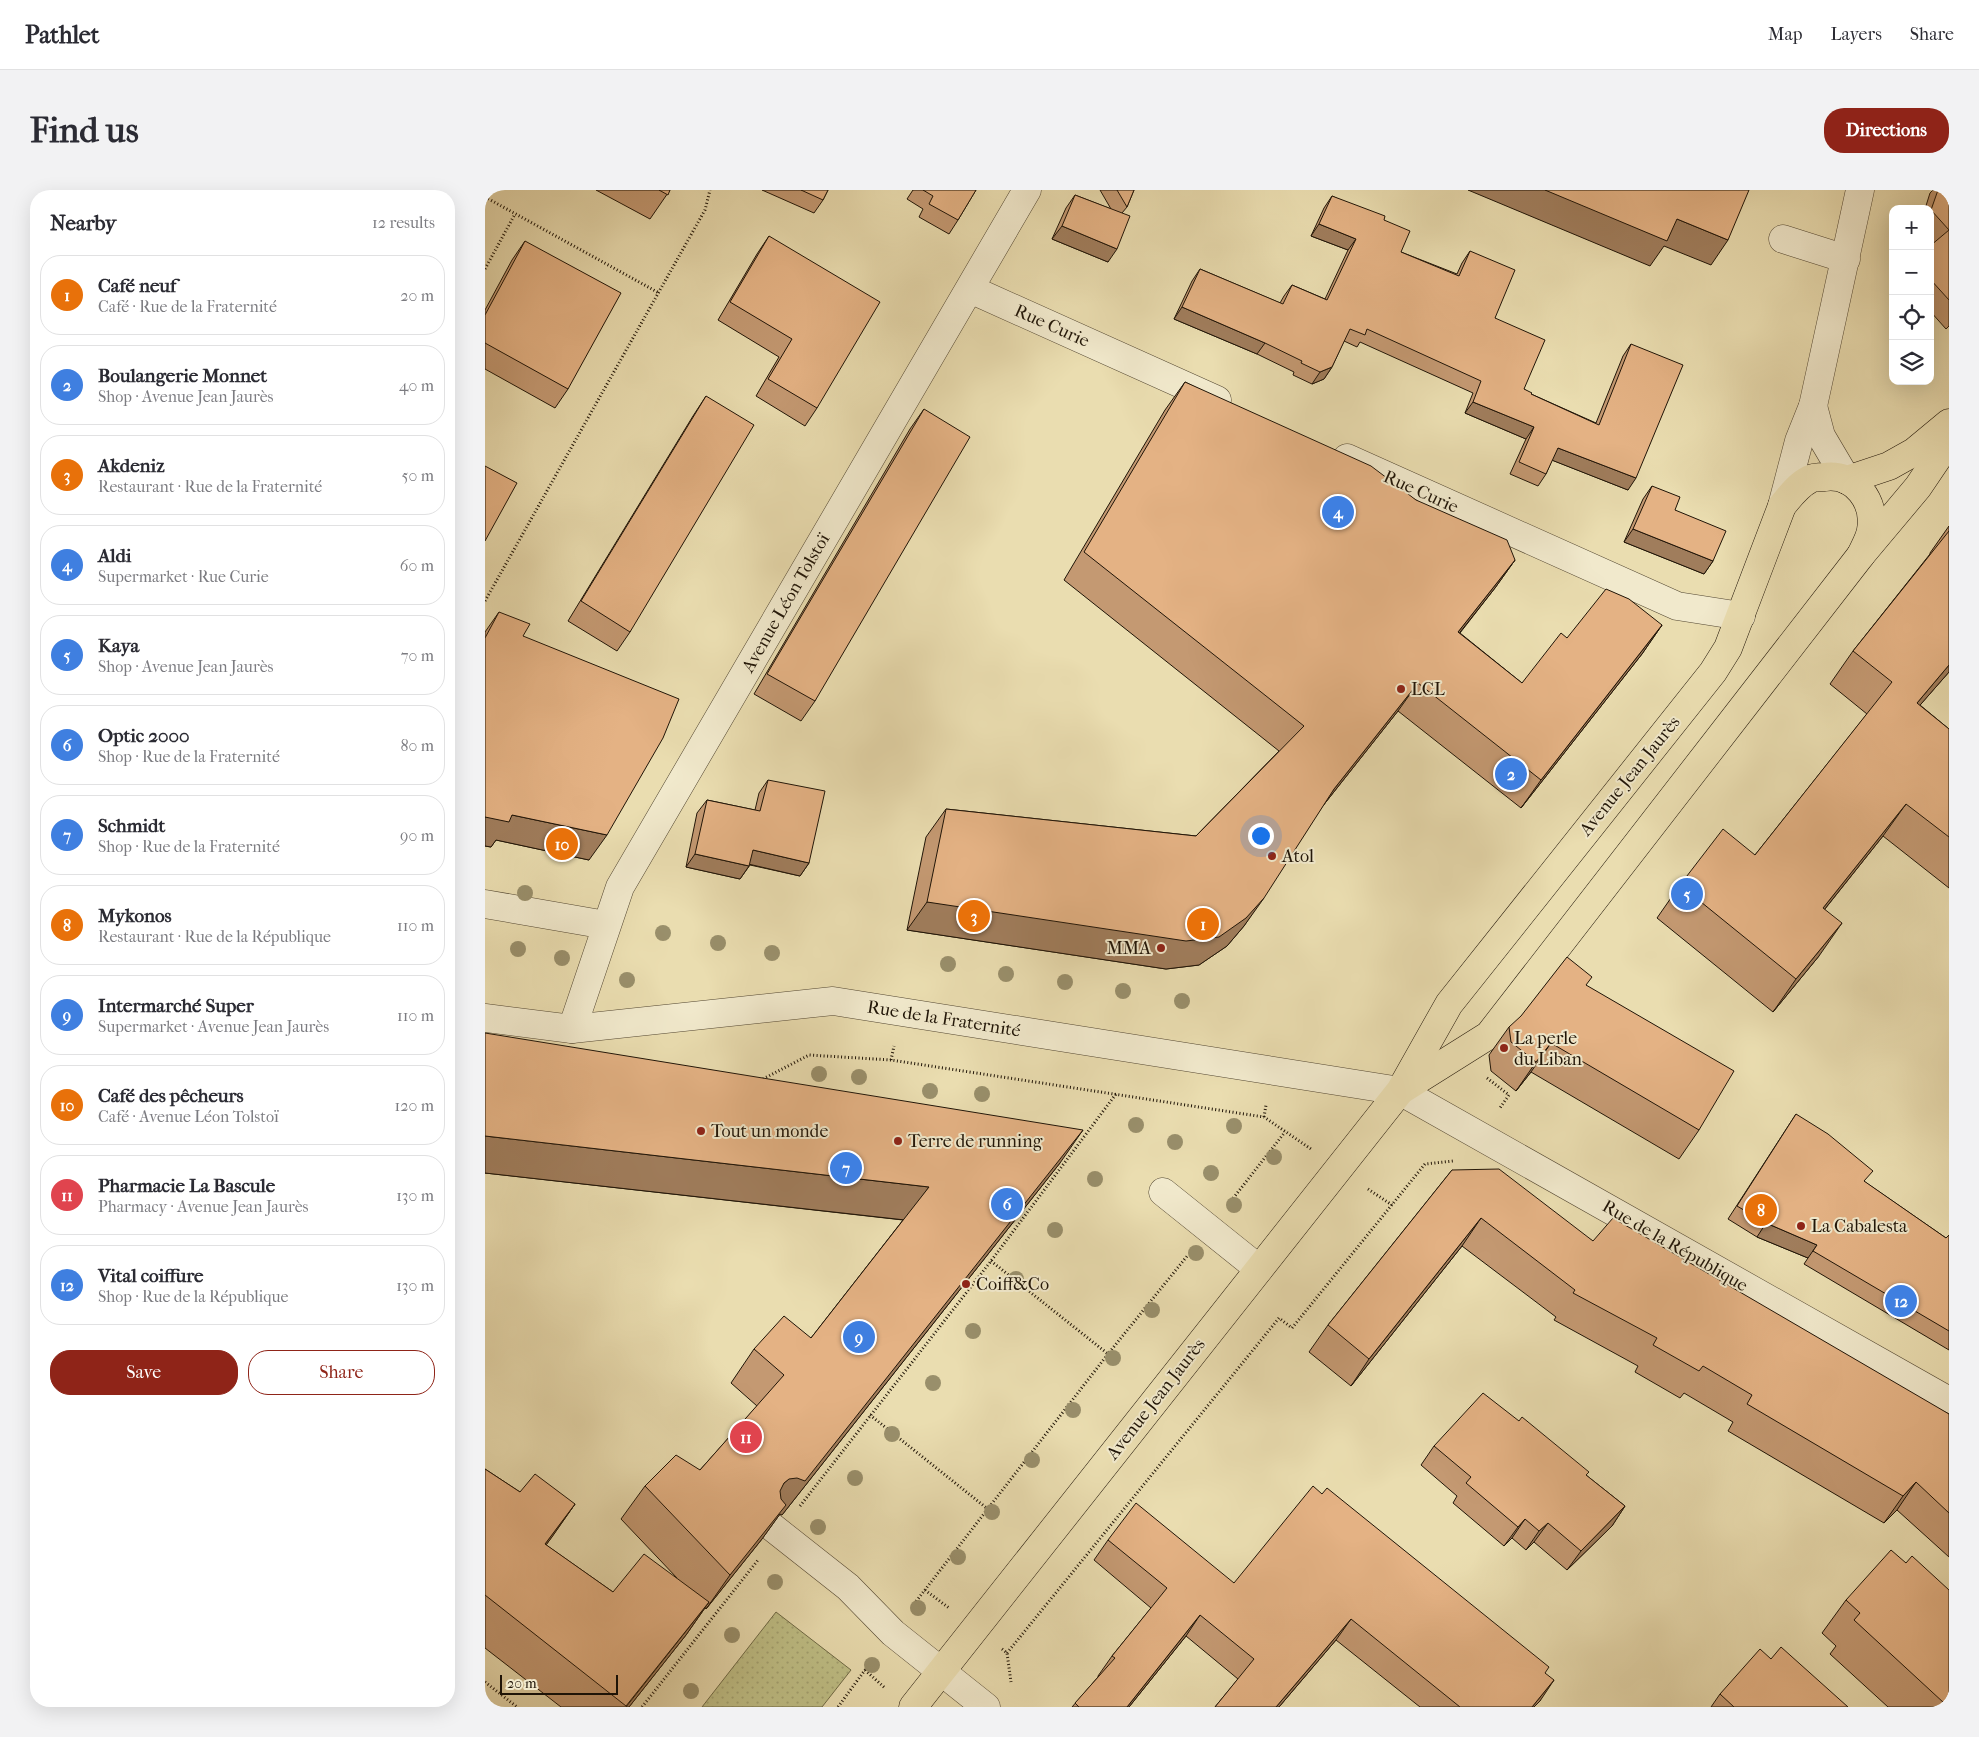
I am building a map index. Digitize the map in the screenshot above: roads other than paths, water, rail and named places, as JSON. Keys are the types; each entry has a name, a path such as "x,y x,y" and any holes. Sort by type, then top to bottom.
{"main road":[{"name":"Avenue Jean Jaurès","path":"1847,480 1889,466 1914,452 1949,423"},
{"name":"Avenue Jean Jaurès","path":"1400,1091 1489,1034 1861,555 1918,487 1949,441"},
{"name":"Avenue Jean Jaurès","path":"913,1707 1400,1091 1449,1004 1713,672 1728,648 1782,506 1797,488 1811,478 1831,476 1847,480 1861,490 1871,507 1871,531 1861,555"}],"street":[{"name":"Avenue Léon Tolstoï","path":"571,1029 619,887 1027,190"},
{"path":"1782,506 1799,441 1813,406 1860,190"},
{"path":"1783,239 1846,260"},
{"name":"Rue Curie","path":"969,289 1240,410"},
{"path":"1813,406 1821,436 1847,480"},
{"name":"Rue Curie","path":"1322,447 1677,606 1741,616"},
{"path":"485,904 606,925"},
{"name":"Rue de la Fraternité","path":"485,1018 571,1029 833,1001 1400,1091"},
{"name":"Rue de la République","path":"1400,1091 1949,1401"},
{"path":"1163,1192 1259,1269"},
{"path":"775,1530 848,1587 893,1633 986,1707"}],"place":[{"name":"Aldi","path":"1338,512"},
{"name":"LCL","path":"1401,689"},
{"name":"Boulangerie Monnet","path":"1511,774"},
{"name":"Café des pêcheurs","path":"562,844"},
{"name":"Atol","path":"1272,856"},
{"name":"Kaya","path":"1687,894"},
{"name":"Akdeniz","path":"974,916"},
{"name":"Café neuf","path":"1203,924"},
{"name":"MMA","path":"1161,948"},
{"name":"La perle du Liban","path":"1504,1048"},
{"name":"Tout un monde","path":"701,1131"},
{"name":"Terre de running","path":"898,1141"},
{"name":"Schmidt","path":"846,1168"},
{"name":"Optic 2000","path":"1007,1204"},
{"name":"Mykonos","path":"1761,1210"},
{"name":"La Cabalesta","path":"1801,1226"},
{"name":"Coiff&Co","path":"966,1284"},
{"name":"Vital coiffure","path":"1901,1301"},
{"name":"Intermarché Super","path":"859,1337"},
{"name":"Pharmacie La Bascule","path":"746,1437"}]}
